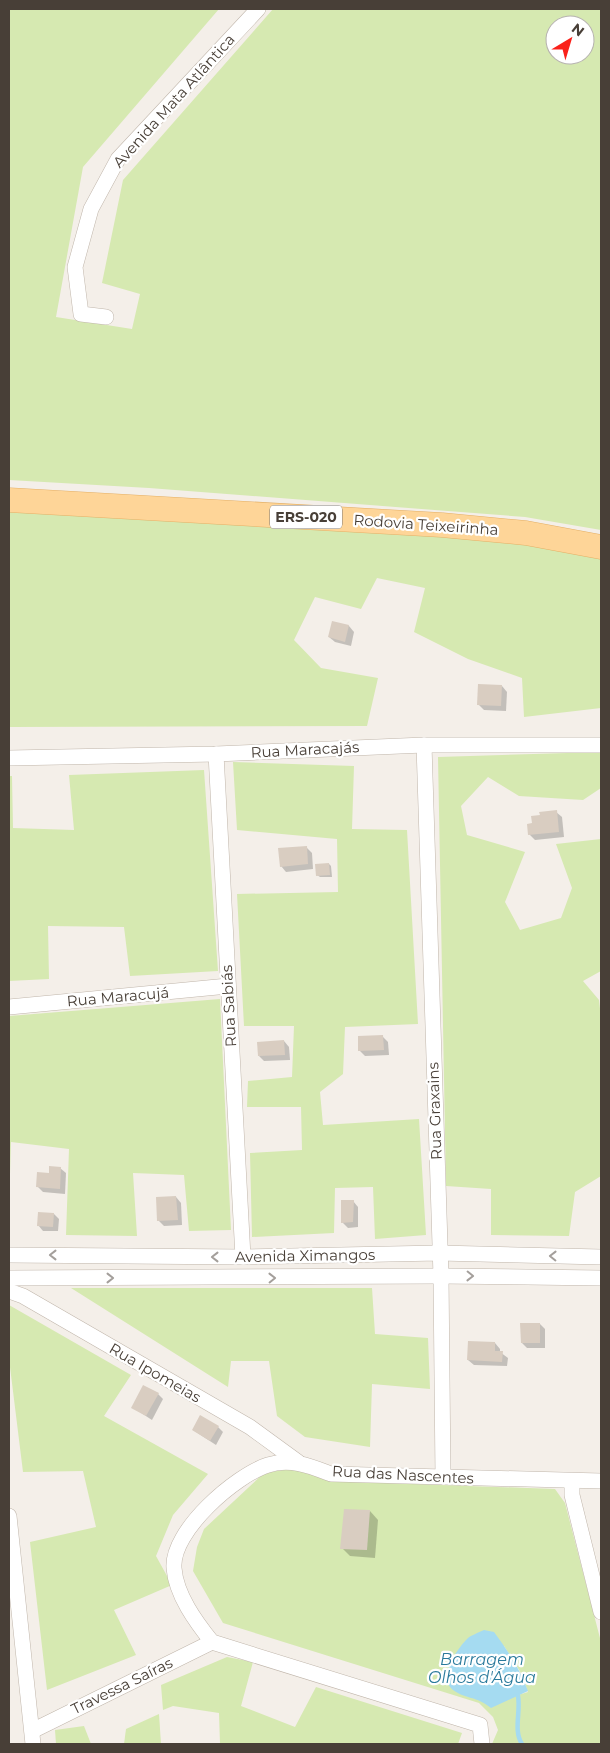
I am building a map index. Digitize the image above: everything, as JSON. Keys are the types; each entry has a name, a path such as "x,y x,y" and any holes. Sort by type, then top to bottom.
{"main road":[{"name":"Rodovia Teixeirinha","path":"9,500 442,525 526,533 601,547"}],"street":[{"name":"Avenida Mata Atlântica","path":"106,317 81,314 75,267 91,209 118,159 258,9"},
{"name":"Rua Maracajás","path":"9,758 216,754 424,745 601,744"},
{"name":"Rua Graxains","path":"424,745 440,1276 443,1477"},
{"name":"Rua Sabiás","path":"216,754 243,1257"},
{"name":"Rua Maracujá","path":"9,1007 228,986"},
{"name":"Avenida Ximangos","path":"9,1255 243,1257 439,1254 601,1257"},
{"name":"Avenida Ximangos","path":"9,1278 440,1276 601,1278"},
{"name":"Rua Ipomeias","path":"9,1291 23,1296 250,1427 298,1462"},
{"name":"Rua das Nascentes","path":"212,1642 199,1625 176,1580 173,1566 177,1549 202,1513 242,1476 269,1465 298,1462 331,1474 601,1482"},
{"path":"572,1482 572,1495 601,1612"},
{"path":"9,1516 32,1738"},
{"path":"212,1642 480,1725 482,1744"},
{"name":"Travessa Saíras","path":"32,1738 212,1642"}],"green space":[{"path":"9,9 219,9 83,167 56,317 132,329 140,294 102,283 123,180 273,9 601,9 601,530 525,517 149,488 9,480"},
{"path":"9,511 525,541 601,555 601,708 524,717 522,678 468,659 414,632 425,588 377,578 361,609 315,597 294,640 321,668 378,678 367,726 9,727"},
{"path":"601,752 601,788 583,800 519,796 488,777 461,806 467,835 525,852 505,902 520,930 561,918 572,888 556,844 601,839 601,971 583,981 599,1000 601,1017 601,1176 575,1192 569,1236 491,1235 491,1189 446,1186 438,757"},
{"path":"233,762 354,766 352,829 407,830 418,1024 345,1027 343,1074 320,1092 323,1125 419,1119 426,1235 375,1239 373,1187 335,1188 334,1233 252,1237 250,1153 302,1150 301,1107 247,1107 248,1081 292,1077 294,1026 244,1026 237,894 338,892 337,839 237,830"},
{"path":"204,770 218,971 130,976 124,927 48,926 49,979 9,981 9,776 12,776 13,828 74,830 69,775"},
{"path":"220,999 231,1230 189,1231 184,1175 133,1173 137,1236 66,1235 69,1149 11,1142 9,1206 9,1016"},
{"path":"71,1288 372,1288 375,1334 428,1338 430,1389 372,1384 370,1447 305,1437 277,1416 269,1361 231,1361 228,1387"},
{"path":"9,1305 131,1375 104,1416 208,1474 173,1515 156,1556 172,1585 114,1610 136,1655 47,1690 30,1542 96,1527 83,1471 23,1472 9,1359"},
{"path":"296,1468 330,1481 555,1489 565,1503 601,1642 601,1744 492,1744 498,1730 493,1717 479,1703 223,1623 193,1571 197,1547 204,1529 264,1473","holes":["504,1646 521,1673 528,1692 497,1698 466,1696"]},
{"path":"227,1657 253,1662 241,1706 295,1727 316,1687 462,1733 458,1744 220,1744 219,1713 173,1706 163,1710 161,1685"},
{"path":"159,1714 161,1744 124,1744 126,1729"},
{"path":"84,1726 91,1744 56,1744 55,1730"}],"water":[{"name":"Barragem Olhos d'Água","path":"484,1630 494,1632 509,1653 528,1691 491,1708 481,1701 453,1690 447,1678 450,1664 463,1644 471,1636"}],"building":[{"path":"332,621 349,625 345,642 328,637"},
{"path":"478,684 502,685 501,706 477,705"},
{"path":"557,810 559,832 528,835 527,824 532,823 531,816 540,815 539,812"},
{"path":"307,846 308,864 280,867 278,848"},
{"path":"329,863 330,875 316,876 315,864"},
{"path":"383,1035 384,1050 358,1051 358,1036"},
{"path":"284,1040 285,1055 258,1056 257,1042"},
{"path":"49,1166 61,1167 60,1189 36,1187 37,1172 49,1173"},
{"path":"176,1196 178,1220 157,1221 156,1197"},
{"path":"341,1200 354,1200 353,1222 341,1223"},
{"path":"38,1212 54,1213 53,1227 37,1226"},
{"path":"520,1323 540,1323 540,1343 521,1343"},
{"path":"468,1341 495,1342 495,1351 503,1351 502,1362 467,1360"},
{"path":"143,1385 159,1393 146,1416 131,1408"},
{"path":"200,1415 219,1426 210,1441 192,1430"},
{"path":"344,1509 370,1510 367,1550 340,1549"}],"waterway":[{"path":"518,1696 518,1733 522,1744"}]}
